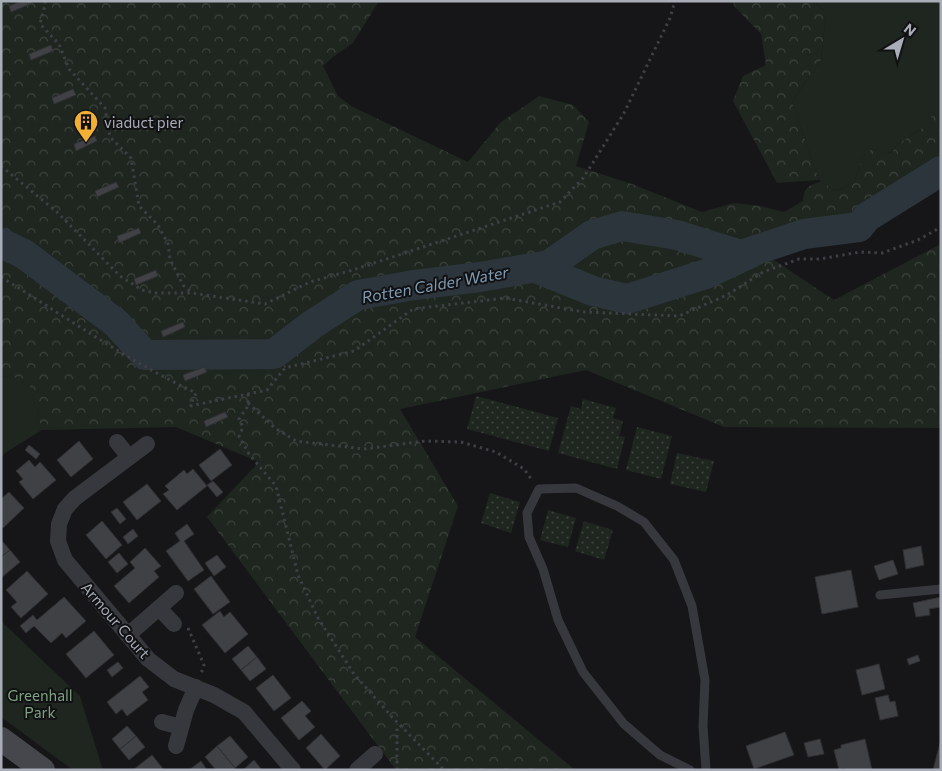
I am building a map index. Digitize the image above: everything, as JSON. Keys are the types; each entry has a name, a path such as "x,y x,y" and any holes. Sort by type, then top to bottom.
{"main road":[{"path":"1,739 43,770"}],"street":[{"path":"116,442 129,457"},
{"name":"Armour Court","path":"147,444 76,498 65,509 59,524 58,542 65,560 148,659 174,678 214,695 244,712 293,770"},
{"path":"128,635 176,593"},
{"path":"159,608 174,624"},
{"path":"176,746 181,726 196,687"},
{"path":"162,722 181,726"},
{"path":"358,769 375,754"}],"lane":[{"path":"690,770 660,755 624,724 583,672 558,620 543,569 529,537 527,513 539,489 576,488 617,506 644,522 674,560 692,606 705,680 703,726 706,770"},
{"path":"880,595 941,589"}],"path":[{"path":"44,1 45,5 40,24 59,44 69,69 105,108 110,137 131,158 139,206 158,225 168,244 170,259 183,285 192,293"},
{"path":"1,166 57,212 120,276 142,290 156,293 192,293 265,304 310,282 353,270 560,202 584,177 624,113 670,18 676,1"},
{"path":"1,277 109,345 163,377 196,393 190,406 267,390 285,368 354,350 413,309 505,298 584,312 679,316 727,295 763,272 799,259 820,259 860,252 882,253 918,240 941,227"},
{"path":"248,394 248,406 239,419 243,427 239,436 248,454 276,486 298,575 318,618 354,674 397,723 444,770"},
{"path":"248,403 275,428 296,441 364,449 425,441 460,442 496,452 524,469 539,489"},
{"path":"174,624 185,620 204,665 196,687"},
{"path":"397,723 397,770"}],"green space":[{"path":"1,1 379,1 353,43 323,66 338,96 351,106 468,162 500,123 539,96 573,105 589,122 576,166 632,184 702,212 734,203 760,206 784,212 803,201 806,189 821,181 836,191 854,183 862,158 871,149 890,154 898,144 922,128 941,109 941,171 867,217 861,228 804,234 759,250 834,300 941,244 941,428 724,427 586,370 400,409 458,506 415,637 575,770 396,770 207,517 259,462 176,427 42,430 28,379 1,376"},
{"path":"732,1 813,1 826,12 821,60 792,102 819,180 777,183 733,101 743,76 766,65 761,34 735,7"},
{"path":"813,1 941,1 941,109 922,128 898,144 889,154 871,149 862,158 854,183 836,191 819,180 792,102 821,60 826,12"},
{"path":"1,376 28,378 42,430 5,453 1,458"},
{"path":"476,396 558,418 549,451 467,429"},
{"path":"583,399 616,408 613,418 623,421 619,436 625,437 617,469 558,453 571,406 581,409"},
{"path":"637,427 672,436 661,479 626,470"},
{"path":"677,453 714,461 706,492 670,484"},
{"path":"490,493 520,502 511,533 481,523"},
{"path":"548,510 576,518 568,547 540,540"},
{"path":"584,521 613,530 604,560 575,551"},
{"name":"Greenhall Park","path":"1,621 80,696 103,770 73,770 1,717"}],"building":[{"path":"21,1 32,1 33,3 11,12 9,6"},
{"path":"51,45 53,51 31,60 29,54"},
{"name":"viaduct pier","path":"73,89 76,95 54,104 52,98"},
{"name":"viaduct pier","path":"95,136 97,141 76,151 74,144"},
{"path":"116,182 119,187 97,197 95,191"},
{"path":"139,228 141,233 119,243 117,236"},
{"path":"156,270 158,276 136,285 134,279"},
{"path":"183,322 185,327 163,337 161,331"},
{"path":"204,367 207,372 185,381 183,375"},
{"path":"225,412 228,417 206,427 204,421"},
{"path":"79,441 93,459 71,477 57,460"},
{"path":"29,445 40,454 36,459 25,450"},
{"path":"220,449 232,465 211,481 199,465"},
{"path":"29,460 35,467 40,462 56,480 33,499 19,482 23,479 16,471"},
{"path":"193,469 207,486 177,510 163,494 169,490 165,486 184,470 187,474"},
{"path":"213,481 223,492 217,497 207,485"},
{"path":"147,484 161,501 137,520 123,502"},
{"path":"9,492 24,508 3,528 1,526 1,499"},
{"path":"117,508 126,519 120,524 111,512"},
{"path":"102,521 122,545 106,559 86,535"},
{"path":"187,524 194,534 184,541 204,570 188,581 166,551 180,541 175,533"},
{"path":"133,529 138,536 128,544 123,537"},
{"path":"1,540 10,550 1,557"},
{"path":"921,546 924,565 906,569 903,550"},
{"path":"145,548 161,566 154,571 159,577 129,603 114,586 135,568 130,562"},
{"path":"10,550 20,562 1,578 1,557"},
{"path":"119,553 128,564 117,573 108,562"},
{"path":"217,555 226,567 214,576 205,563"},
{"path":"893,560 898,574 879,580 874,566"},
{"path":"851,570 858,607 822,614 815,577"},
{"path":"27,571 48,594 21,618 11,607 17,602 6,590"},
{"path":"211,576 230,602 213,614 194,589"},
{"path":"64,597 86,621 66,638 62,633 51,643 34,626 26,633 20,626 33,615 37,620"},
{"path":"941,597 941,607 929,609 930,615 916,617 913,603"},
{"path":"220,611 224,617 230,612 248,634 225,653 202,625"},
{"path":"94,631 114,655 86,678 66,654"},
{"path":"248,646 257,657 241,670 232,659"},
{"path":"918,655 920,661 909,665 907,659"},
{"path":"257,657 266,669 250,681 241,670"},
{"path":"118,662 123,668 112,677 107,670"},
{"path":"879,664 885,689 862,695 856,670"},
{"path":"273,675 291,698 274,711 256,688"},
{"path":"140,676 149,687 142,692 148,700 127,716 122,709 116,714 107,702"},
{"path":"888,695 890,702 895,701 898,716 880,720 875,698"},
{"path":"302,701 311,711 305,716 315,727 299,740 281,718"},
{"path":"127,726 136,736 120,749 112,739"},
{"path":"785,732 794,755 754,769 746,746"},
{"path":"321,734 340,756 325,770 306,748"},
{"path":"136,736 145,747 129,760 120,749"},
{"path":"230,736 248,757 235,768 217,746"},
{"path":"820,739 824,754 808,757 804,743"},
{"path":"865,739 872,770 845,770 844,768 839,770 834,750 841,748 841,745"},
{"path":"940,743 941,770 933,770"},
{"path":"217,746 235,768 233,770 216,770 205,757"},
{"path":"152,755 164,770 133,770"},
{"path":"254,760 262,770 243,770"},
{"path":"201,761 207,770 189,770"}],"waterway":[{"name":"Rotten Calder Water","path":"1,243 24,254 116,323 145,355 274,354 313,324 358,295 549,265 592,235 622,226 677,235 741,255 804,234 859,227 867,217 941,171"},
{"name":"Rotten Calder Water","path":"536,268 593,291 627,299 706,274 753,252"}],"place":[{"name":"viaduct pier","path":"86,143"}]}
